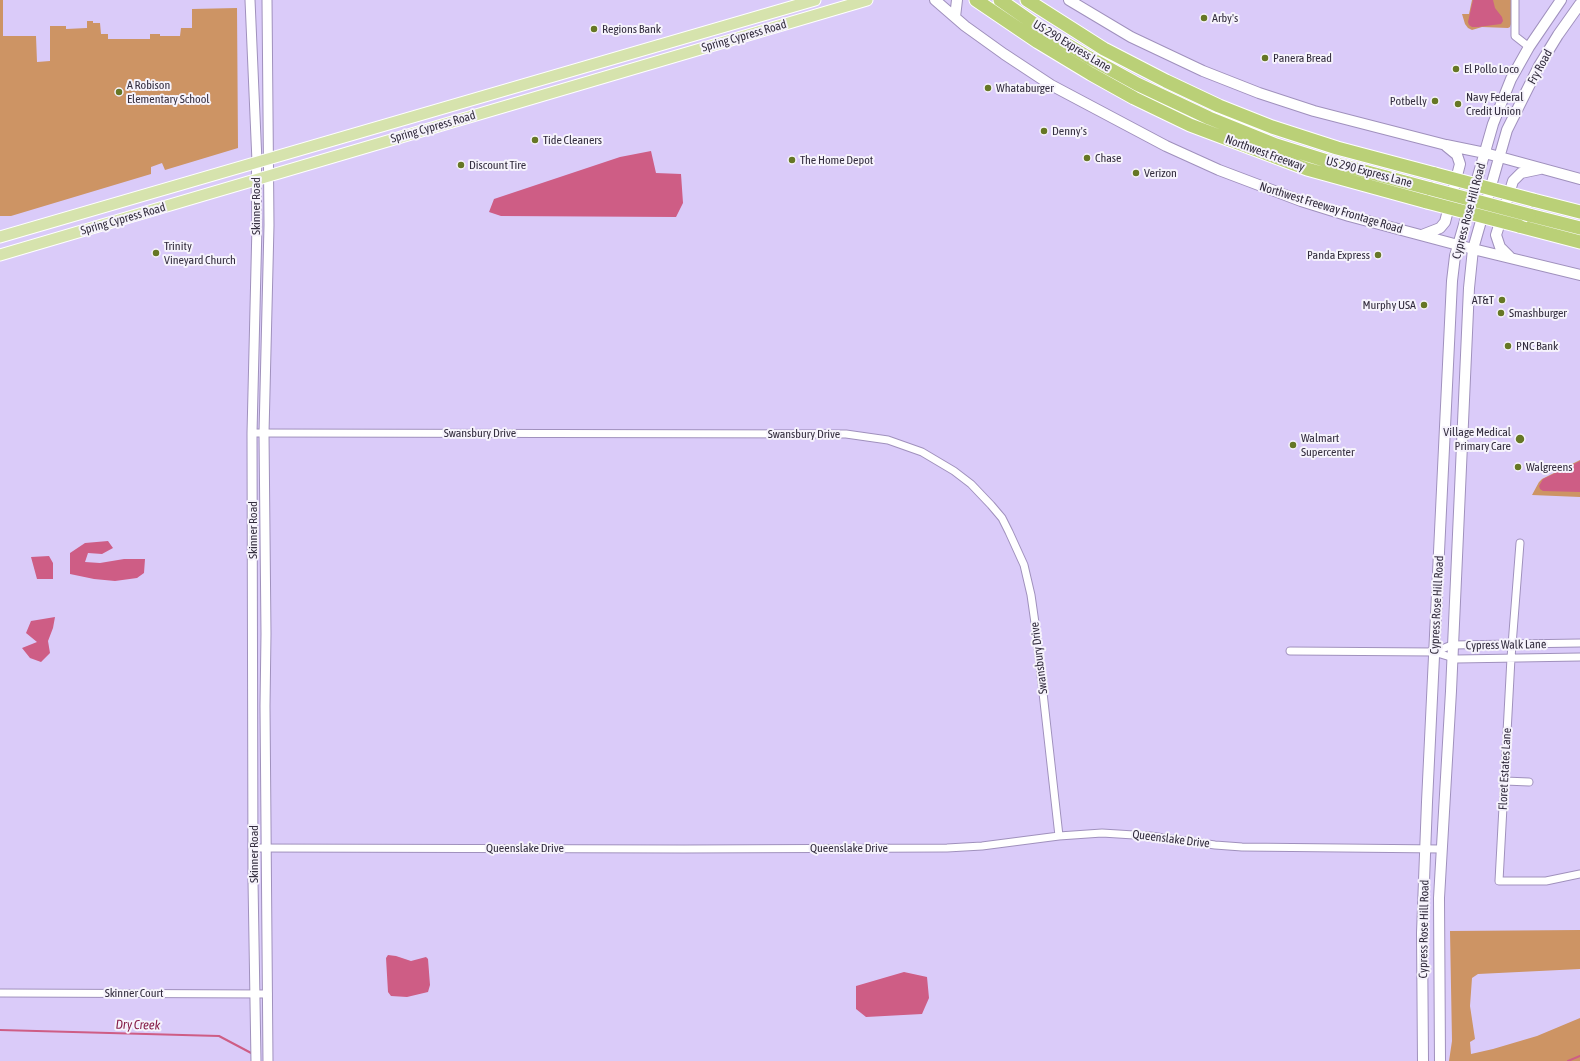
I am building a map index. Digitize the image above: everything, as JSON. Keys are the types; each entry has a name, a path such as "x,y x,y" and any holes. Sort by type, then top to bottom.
{"highway":[{"path":"1026,0 1104,49 1166,82 1219,106 1337,148 1580,212"},
{"name":"US 290 Express Lane","path":"1002,1 1043,30 1137,84 1209,118 1276,145 1330,162 1580,228"},
{"name":"Northwest Freeway","path":"982,4 1038,42 1091,74 1140,101 1196,128 1307,169 1580,242"}],"main road":[{"name":"Spring Cypress Road","path":"0,237 815,0"},
{"name":"Spring Cypress Road","path":"0,255 867,0"},
{"name":"Northwest Freeway Frontage Road","path":"935,0 1004,54 1052,85 1166,146 1244,180 1301,201 1349,216 1473,249 1580,275"},
{"path":"955,17 957,0"},
{"path":"1069,0 1131,37 1210,74 1259,93 1314,111 1446,145 1485,153 1580,179"},
{"name":"Fry Road","path":"1485,153 1493,124 1511,79 1529,47 1561,0"},
{"name":"Fry Road","path":"1473,249 1507,130 1539,66 1558,34 1580,4"},
{"path":"709,31 714,45"},
{"path":"1529,47 1539,66"},
{"path":"549,77 554,92"},
{"path":"428,112 430,128"},
{"path":"1422,235 1440,228 1445,222 1460,164 1457,155 1446,145"},
{"name":"Cypress Rose Hill Road","path":"1423,1061 1422,933 1452,281 1458,244 1485,153"},
{"path":"1510,257 1500,247 1496,235 1513,181 1521,173 1544,169"},
{"path":"100,208 105,224"},
{"name":"Cypress Rose Hill Road","path":"1440,1061 1439,898 1452,659 1464,378 1469,288 1473,249"},
{"path":"1448,378 1464,378"},
{"path":"1441,526 1458,527"}],"street":[{"name":"Skinner Road","path":"250,0 257,162 252,433 253,881 256,1061"},
{"name":"Skinner Road","path":"267,0 269,176 264,433 265,848 268,1061"},
{"path":"1515,0 1515,36 1529,47"},
{"path":"254,329 267,330"},
{"name":"Swansbury Drive","path":"252,433 846,434 888,440 922,452 954,471 971,484 991,505 1002,518 1024,565 1031,595 1036,630 1059,836"},
{"name":"Floret Estates Lane","path":"1520,544 1511,658 1499,881 1546,881 1580,874"},
{"path":"253,566 265,566"},
{"name":"Cypress Walk Lane","path":"1434,652 1452,645 1580,643"},
{"name":"Cypress Walk Lane","path":"1290,651 1434,652 1452,659 1580,656"},
{"path":"1505,781 1529,782"},
{"name":"Queenslake Drive","path":"254,848 947,848 982,846 1059,836 1102,833 1126,834 1215,845 1267,848 1441,849"},
{"name":"Skinner Court","path":"0,993 268,994"}],"shaded area":[{"name":"A Robison Elementary School","path":"0,0 3,0 3,36 36,36 37,62 50,61 50,26 66,26 66,29 87,28 87,21 93,21 93,23 100,23 101,34 108,34 108,39 150,39 150,34 160,34 160,36 180,36 181,28 192,28 192,9 237,8 238,148 165,170 162,163 151,167 151,174 11,216 0,216"},
{"path":"1472,0 1513,0 1513,18 1510,27 1482,27 1472,30 1468,28 1462,14 1469,14"},
{"path":"1473,0 1493,0 1495,8 1502,17 1503,21 1501,24 1478,27 1472,27 1469,25 1468,22"},
{"path":"651,151 656,173 681,174 683,203 676,217 501,216 489,212 494,199 620,157"},
{"path":"1580,460 1580,497 1532,495 1542,479"},
{"path":"1580,461 1580,492 1543,491 1540,489 1539,486 1543,479"},
{"path":"108,541 113,548 102,554 88,553 85,562 100,563 124,559 145,559 144,573 137,578 115,581 94,579 70,574 70,553 85,543"},
{"path":"49,556 53,563 53,579 37,579 31,557"},
{"path":"55,617 48,641 50,653 41,662 30,658 22,648 37,642 26,633 31,621"},
{"path":"1580,930 1580,969 1478,974 1472,978 1470,1006 1475,1039 1470,1042 1471,1054 1537,1036 1580,1018 1580,1061 1449,1061 1452,1041 1450,931"},
{"path":"388,955 411,961 426,957 428,959 430,985 428,992 407,997 391,996 388,992 386,958"},
{"path":"904,972 927,977 929,998 922,1014 866,1017 856,1009 856,986"}],"waterway":[{"name":"Dry Creek","path":"0,1030 219,1036 253,1054"},
{"name":"Dry Creek","path":"1568,1061 1580,1056"}],"place":[{"name":"Arby's","path":"1204,18"},
{"name":"Regions Bank","path":"594,29"},
{"name":"Panera Bread","path":"1265,58"},
{"name":"El Pollo Loco","path":"1456,69"},
{"name":"Whataburger","path":"988,88"},
{"name":"A Robison Elementary School","path":"119,92"},
{"name":"Potbelly","path":"1435,101"},
{"name":"Navy Federal Credit Union","path":"1458,104"},
{"name":"Denny's","path":"1044,131"},
{"name":"Tide Cleaners","path":"535,140"},
{"name":"Chase","path":"1087,158"},
{"name":"The Home Depot","path":"792,160"},
{"name":"Discount Tire","path":"461,165"},
{"name":"Verizon","path":"1136,173"},
{"name":"Trinity Vineyard Church","path":"156,253"},
{"name":"Panda Express","path":"1378,255"},
{"name":"AT&T","path":"1502,300"},
{"name":"Murphy USA","path":"1424,305"},
{"name":"Smashburger","path":"1501,313"},
{"name":"PNC Bank","path":"1508,346"},
{"name":"Village Medical Primary Care","path":"1520,439"},
{"name":"Walmart Supercenter","path":"1293,445"},
{"name":"Walgreens","path":"1518,467"}]}
